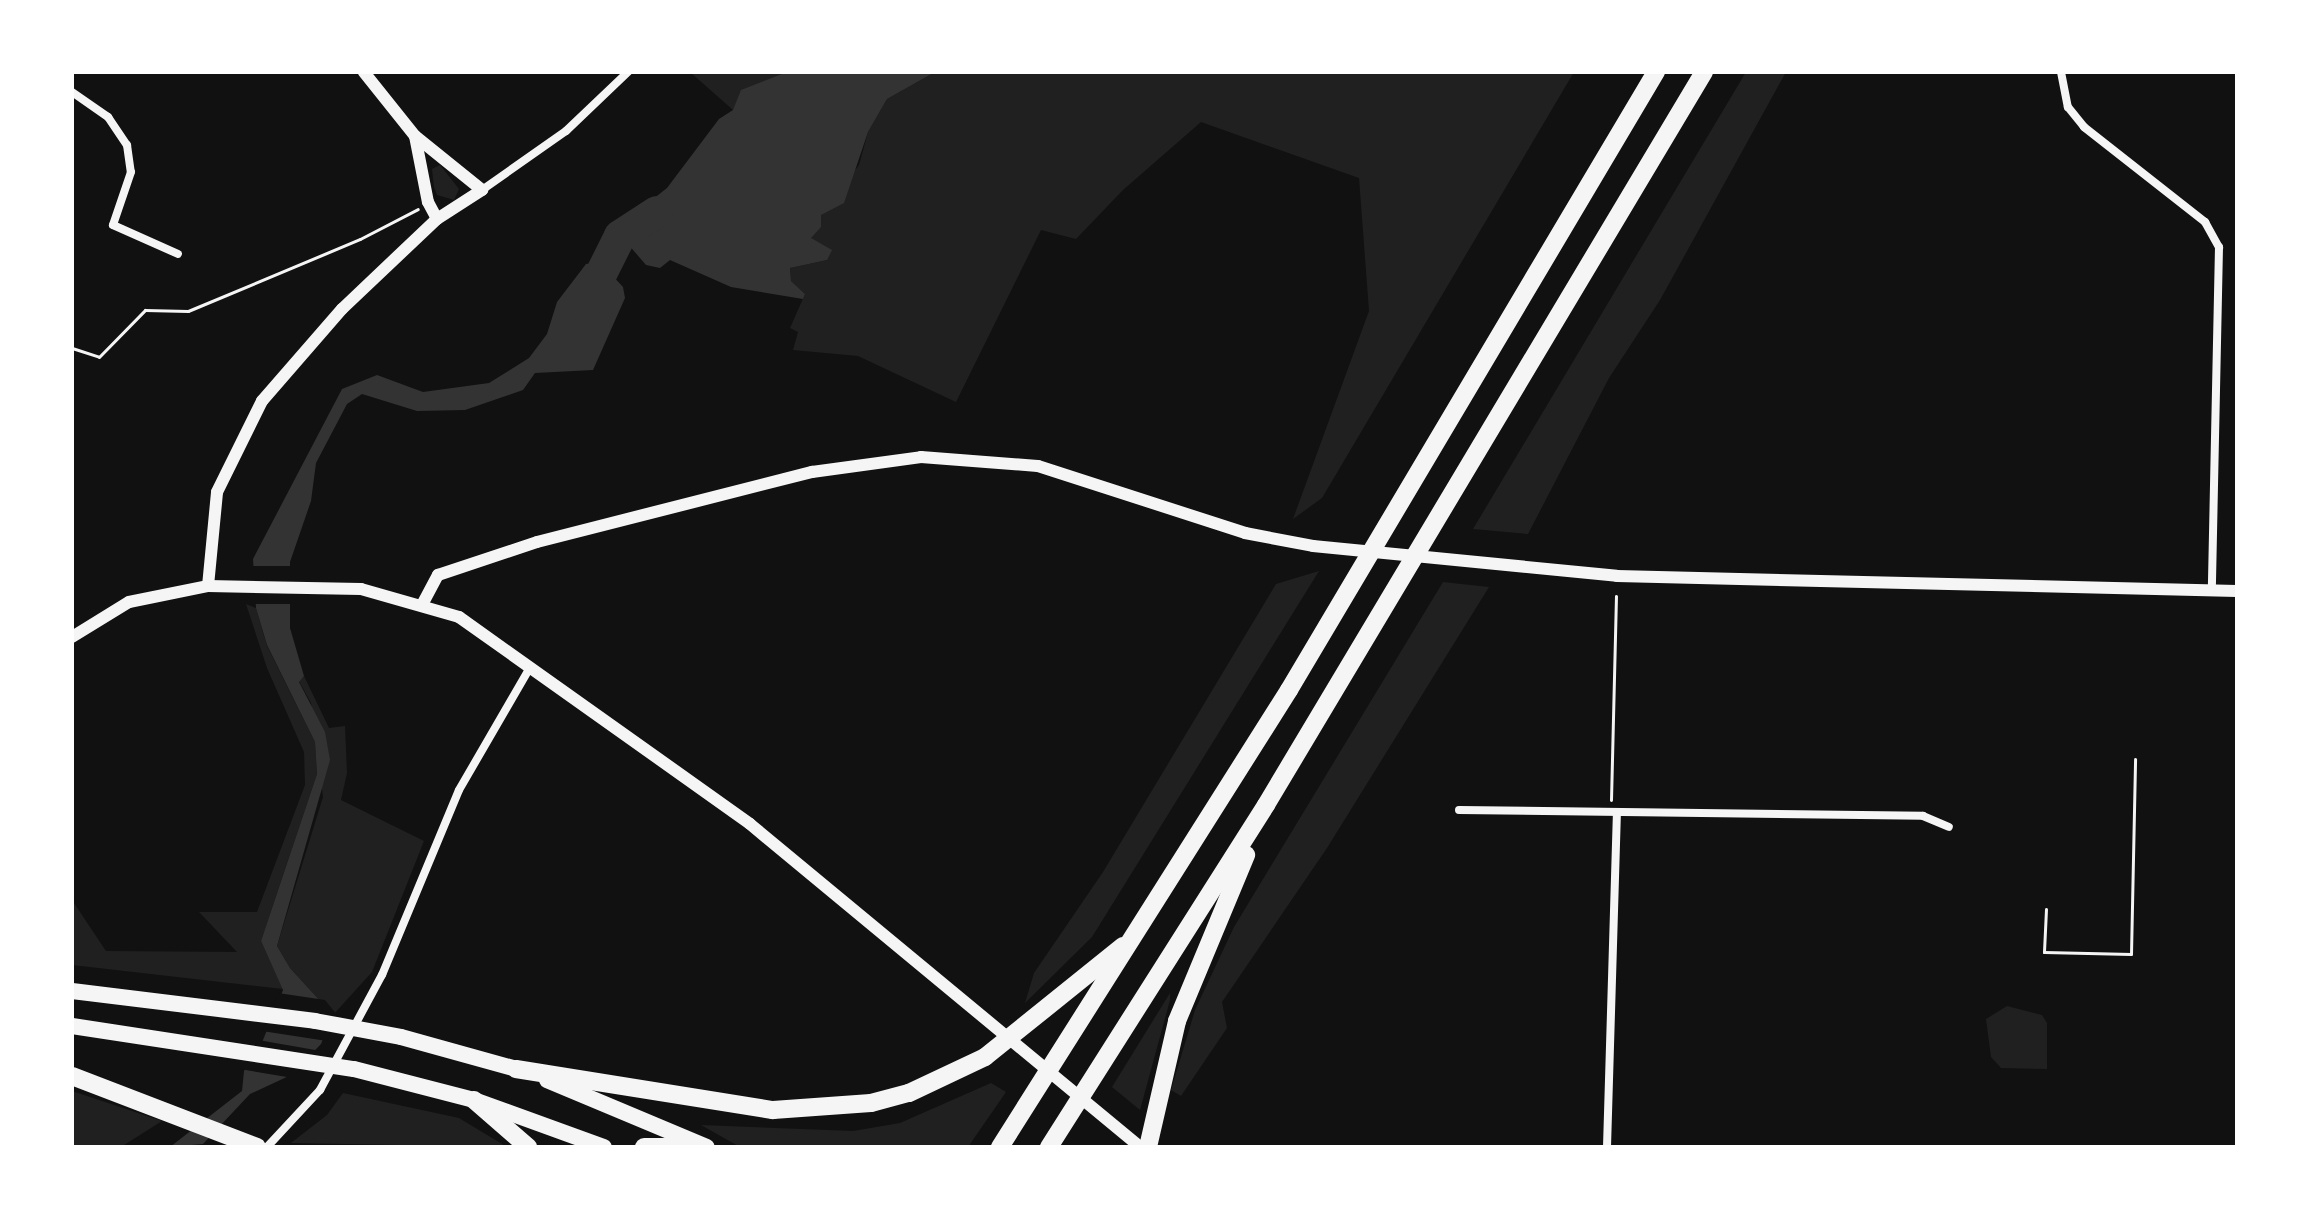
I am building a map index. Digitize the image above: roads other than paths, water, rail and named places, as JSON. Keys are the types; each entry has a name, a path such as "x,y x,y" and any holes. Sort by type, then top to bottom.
{"highway":[{"path":"1000,1147 1137,933 1429,458 1656,72"},
{"path":"1049,1147 1266,805 1555,329 1704,72"},
{"path":"1148,1147 1177,1021 1266,805"},
{"path":"516,1069 773,1110 871,1103 909,1093 985,1057 1137,933"},
{"path":"72,1076 183,1115 257,1147"},
{"path":"474,1100 528,1147"},
{"path":"644,1147 694,1147"}],"main road":[{"path":"72,991 257,1012 377,1032 516,1069 595,1097 707,1147"},
{"path":"72,1026 354,1069 474,1100 604,1147"}],"street":[{"path":"364,72 415,136 482,190"},
{"path":"208,586 217,492 262,401 342,309 437,219 566,131 628,72"},
{"path":"2061,72 2068,107 2084,127 2205,222 2219,247 2212,591"},
{"path":"72,92 108,117 127,145 131,172 113,225 178,254"},
{"path":"415,136 428,202 437,219"},
{"path":"423,603 438,575 537,542 812,472 921,457 1038,466 1245,533 1313,546 1486,564 1617,576 2237,591"},
{"path":"72,637 129,602 208,586 299,585 361,589 423,603 459,617 750,824 1140,1147"},
{"path":"267,1147 306,1110 325,1080 382,975 459,790 531,666"},
{"path":"1459,810 1923,816 1949,827"},
{"path":"1607,1147 1614,814"}],"waterway":[{"path":"585,306 620,236 657,212"}]}
